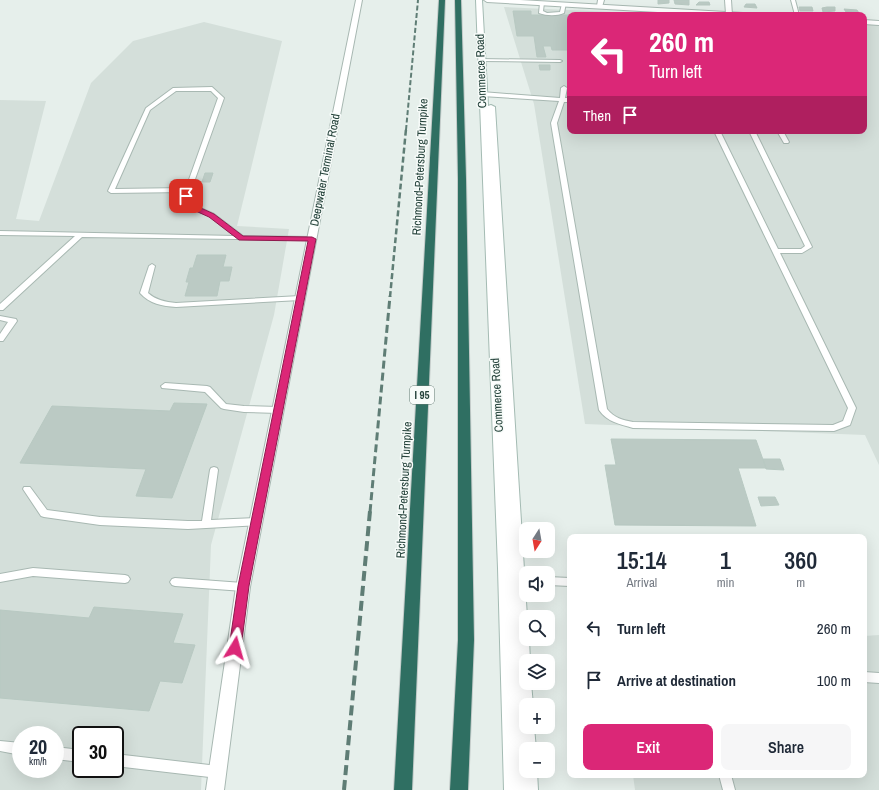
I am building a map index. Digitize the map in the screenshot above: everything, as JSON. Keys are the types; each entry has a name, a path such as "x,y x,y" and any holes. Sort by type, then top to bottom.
{"highway":[{"name":"Richmond-Petersburg Turnpike","path":"403,790 442,0"},
{"path":"458,0 462,187 466,632 459,790"}],"main road":[{"name":"Deepwater Terminal Road","path":"215,790 243,586 359,0"},
{"name":"Commerce Road","path":"478,0 485,60"},
{"name":"Commerce Road","path":"486,0 486,94 513,790"},
{"path":"486,0 564,4 601,3 682,12"},
{"path":"725,12 728,0"},
{"path":"867,22 879,23"},
{"name":"Commerce Road","path":"486,94 521,566"},
{"name":"Commerce Road","path":"523,602 527,742"},
{"path":"528,778 529,790"}],"lane":[{"path":"793,0 796,12"},
{"path":"542,3 541,12 547,14 563,13 564,4"},
{"path":"485,60 560,61"},
{"path":"564,88 562,100 554,123 603,410 607,416 617,421 633,425 834,428 847,423 852,408 718,134"},
{"path":"187,190 112,191 148,109 175,89 212,89 221,98 186,196 192,206 212,215 242,238"},
{"path":"486,94 567,100"},
{"path":"753,134 809,247 802,251 776,251"},
{"path":"782,134 786,142"},
{"path":"0,233 312,239"},
{"path":"0,308 80,235"},
{"path":"152,266 144,293 153,301 160,304 176,305 300,298"},
{"path":"0,318 13,321 0,339"},
{"path":"165,386 207,389 224,406 244,409 278,410"},
{"path":"206,524 214,470"},
{"path":"27,488 44,513 100,521 188,525 256,522"},
{"path":"0,578 34,572 125,578"},
{"path":"505,581 519,581"},
{"path":"555,581 567,582"},
{"path":"175,582 243,586"},
{"path":"867,679 878,681"},
{"path":"0,746 12,748"},
{"path":"124,761 218,772"},
{"path":"726,778 729,790"}],"shaded area":[{"path":"504,7 612,12 567,12 567,134 867,134 867,23 879,24 879,465 865,435 585,424 534,104"},
{"path":"204,22 282,41 237,226 289,229 274,315 211,545 201,790 0,790 0,100 46,101 16,219 39,221 91,83 133,41"},
{"path":"879,635 879,790 635,790 633,778 867,778 867,636"}],"building":[{"path":"658,0 669,0 669,3 658,4"},
{"path":"674,0 689,0 689,5 675,4"},
{"path":"699,2 709,2 710,5 696,5"},
{"path":"746,4 755,4 757,8 744,7"},
{"path":"799,7 812,7 813,11 800,11"},
{"path":"835,7 835,11 823,12 822,8"},
{"path":"844,9 857,10 858,12 846,12"},
{"path":"513,11 531,11 531,15 567,15 567,50 552,50 551,46 543,46 546,57 537,57 534,36 517,36"},
{"path":"539,65 550,65 550,70 540,70"},
{"path":"205,173 213,173 210,182 202,182"},
{"path":"197,255 226,255 223,267 232,267 229,281 220,281 217,296 185,296 189,282 186,282 190,268 193,268"},
{"path":"174,403 207,404 172,498 136,496 146,469 20,463 52,406 170,411"},
{"path":"611,439 756,440 766,468 738,468 756,526 615,525 605,465 616,465"},
{"path":"763,459 780,459 784,470 766,469"},
{"path":"758,497 775,497 779,505 761,506"},
{"path":"94,607 183,614 173,643 195,645 182,683 160,681 149,711 0,698 0,610 89,618"}],"railway":[{"path":"406,130 418,0"},
{"path":"390,297 406,129"},
{"path":"370,512 390,296"},
{"path":"344,790 370,511"}],"route":[{"path":"186,196 192,206 212,215 242,238 312,239 243,586 235,648"}]}
